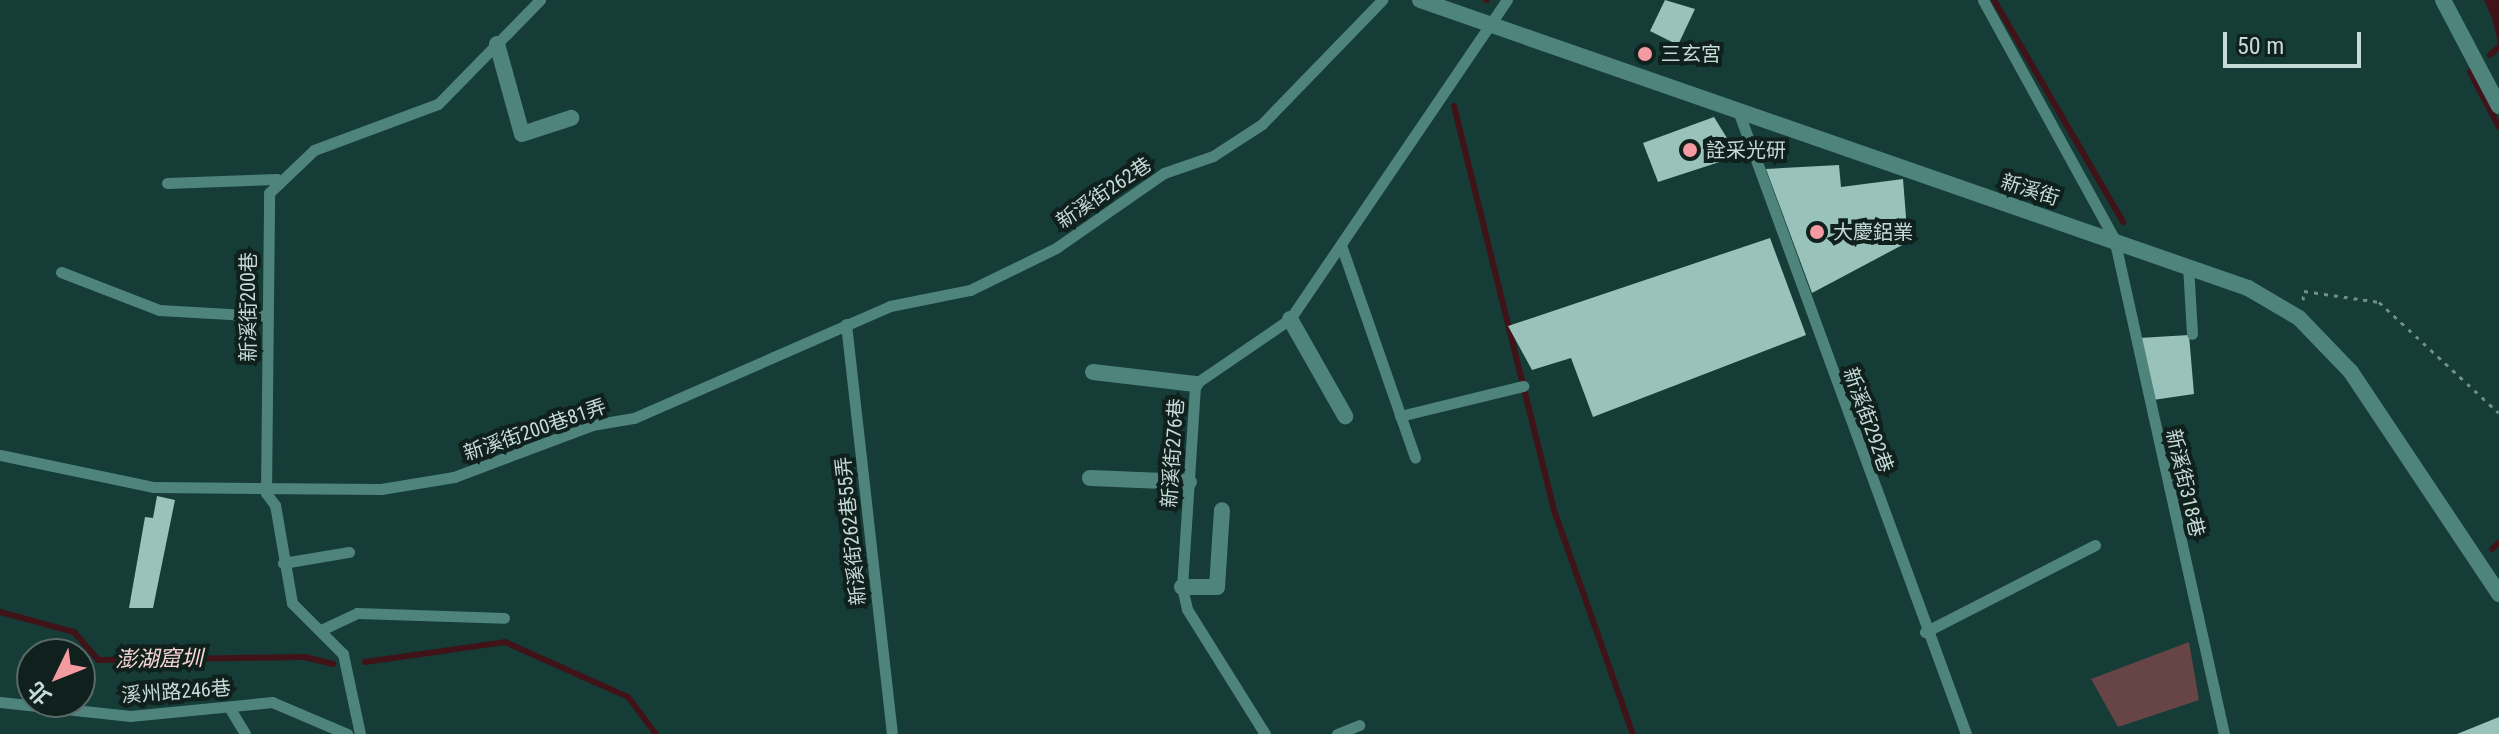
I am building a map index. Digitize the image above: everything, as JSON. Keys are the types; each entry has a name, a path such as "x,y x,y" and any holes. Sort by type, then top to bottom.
{"street":[{"name":"新溪街","path":"1420,0 1740,116 2114,238 2188,266 2299,318 2351,372 2499,594"},
{"path":"2443,0 2499,106"},
{"path":"497,44 522,134 571,118"},
{"path":"1290,319 1345,416"},
{"path":"1093,372 1195,384"},
{"path":"1090,478 1189,482"},
{"path":"1182,587 1217,587 1222,510"}],"lane":[{"path":"167,183 277,179 314,150 438,104 540,0"},
{"name":"新溪街262巷","path":"846,324 890,306 970,290 1056,248 1164,173 1213,156 1262,124 1382,0"},
{"name":"新溪街276巷","path":"1265,734 1187,609 1182,587 1195,384 1290,319 1507,0"},
{"name":"新溪街318巷","path":"1983,0 2114,238 2224,734"},
{"name":"新溪街292巷","path":"1740,116 1925,632 1966,734"},
{"name":"新溪街200巷","path":"277,179 269,193 266,493 275,505 292,603 343,654 360,734"},
{"path":"1341,245 1415,457"},
{"path":"2188,266 2192,334"},
{"path":"61,272 159,310 267,316"},
{"name":"新溪街200巷81弄","path":"0,455 153,487 266,493 381,489 454,477 592,425 634,418 846,324"},
{"name":"新溪街262巷55弄","path":"846,324 892,734"},
{"path":"1400,416 1523,386"},
{"path":"1925,632 2095,545"},
{"path":"283,563 349,552"},
{"path":"321,630 357,613 504,618"},
{"name":"溪州路246巷","path":"0,702 130,716 229,707 294,707 347,734"},
{"path":"229,707 245,734"},
{"path":"1337,734 1359,725"}],"path":[{"path":"2299,318 2304,291 2379,302 2499,413"}],"shaded area":[{"path":"2484,0 2499,0 2499,47 2492,18"},
{"path":"2189,642 2199,700 2118,727 2091,679"}],"building":[{"path":"1665,0 1695,9 1678,45 1650,31"},
{"name":"詮采光研","path":"1714,117 1738,156 1658,182 1643,143"},
{"path":"1839,165 1841,187 1903,179 1908,242 1812,293 1766,169"},
{"path":"1770,238 1806,335 1593,417 1571,358 1532,370 1508,326"},
{"path":"2189,335 2194,394 2153,400 2139,338"},
{"path":"157,496 175,500 153,608 129,608 145,517 153,518"},
{"path":"2499,717 2499,734 2457,734"}],"waterway":[{"path":"1994,0 2123,222"},
{"path":"2490,55 2499,47"},
{"path":"2470,72 2499,127"},
{"path":"1454,106 1555,513 1633,734"},
{"path":"2492,549 2499,543"},
{"name":"澎湖窟圳","path":"0,612 74,632 98,660 305,657 333,664"},
{"name":"澎湖窟圳","path":"365,662 505,642 628,697 656,734"}],"place":[{"name":"三玄宮","path":"1645,54"},
{"name":"詮采光研","path":"1690,150"},
{"name":"大慶鋁業","path":"1817,232"}]}
